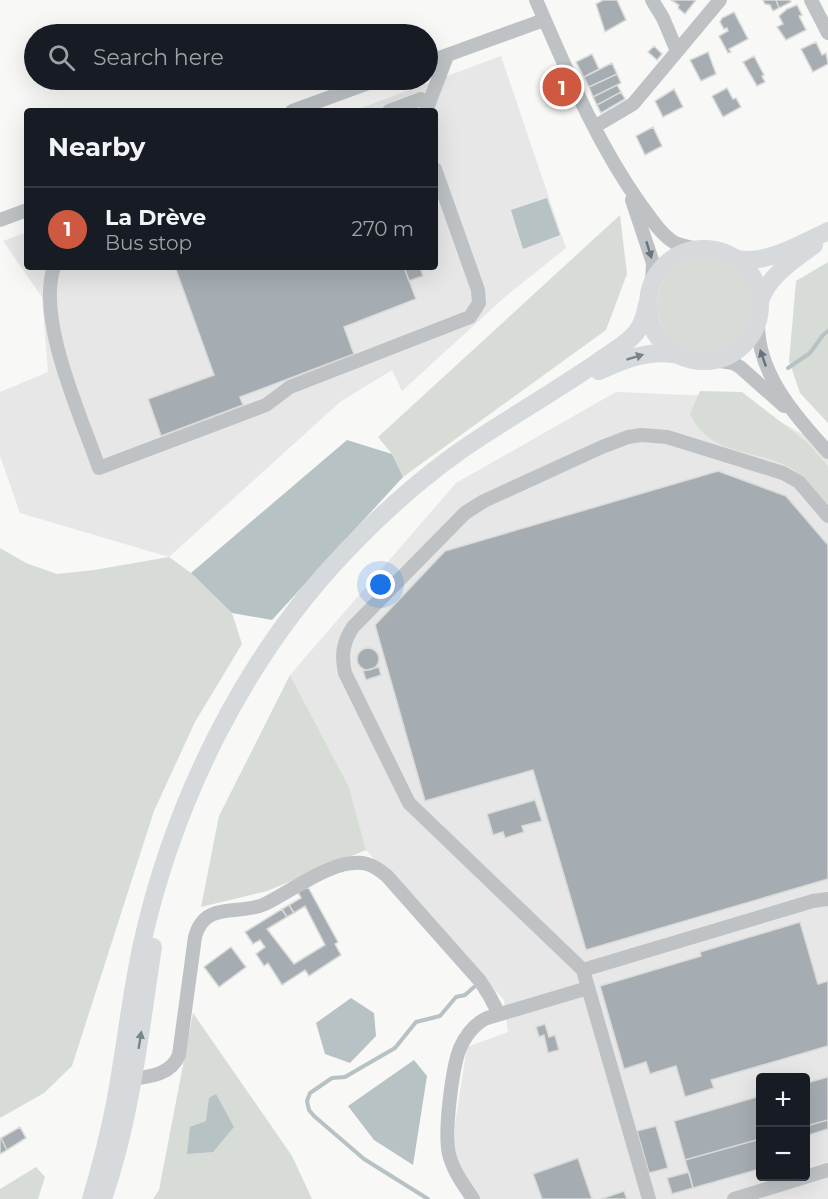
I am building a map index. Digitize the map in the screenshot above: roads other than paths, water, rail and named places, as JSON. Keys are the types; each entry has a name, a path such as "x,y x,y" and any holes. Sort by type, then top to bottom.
{"main road":[{"path":"91,1199 126,1079 163,898 184,811 209,753 244,687 286,623 325,574 370,526 422,480 468,446 630,339 643,321 652,283 658,271 673,258 698,249 717,250 749,261 768,257 828,233"},
{"path":"543,398 600,370 636,356 660,352 700,361 727,356 749,339 758,320 760,301 766,285 780,270 828,233"},
{"path":"735,258 753,276 760,301"},
{"path":"647,304 649,318 658,337 667,348 679,356"},
{"path":"103,1199 121,1138 126,1079"}],"street":[{"path":"536,0 565,70 636,209 650,251 654,271 652,283"},
{"path":"652,0 663,18 677,51"},
{"path":"594,127 629,107 720,0"},
{"path":"811,0 828,33"},
{"path":"438,59 544,20"},
{"path":"300,108 350,90"},
{"path":"421,107 427,90"},
{"path":"54,270 50,294 56,345 99,468 266,405 290,387 470,317 479,303 478,290 438,177"},
{"path":"622,179 668,238 684,246 698,249"},
{"path":"0,220 24,211"},
{"path":"758,320 759,344 766,366 782,394 805,426"},
{"path":"714,360 733,363 747,372 805,426 828,452"},
{"path":"649,1199 583,970 409,803 345,673 342,653 347,636 353,627 444,532 473,507 628,437 641,435 667,437 783,473 799,482 828,516"},
{"path":"126,1079 161,1073 176,1062 179,1055 195,937 204,921 221,911 263,905 320,874 351,864 370,864 387,876 480,981 499,1014"},
{"path":"583,970 813,901 828,899"},
{"path":"473,1199 458,1177 448,1152 447,1137 456,1061 463,1042 475,1025 499,1014 588,988"},
{"path":"734,1199 773,1193 828,1170"}],"waterway":[{"path":"788,368 810,353 828,331"},
{"path":"428,1199 364,1159 314,1116 309,1110 307,1101 310,1093 332,1078 345,1077 395,1048 416,1022 440,1016 456,997 465,995 474,987"}],"place":[{"name":"La Drève","path":"562,87"}]}
